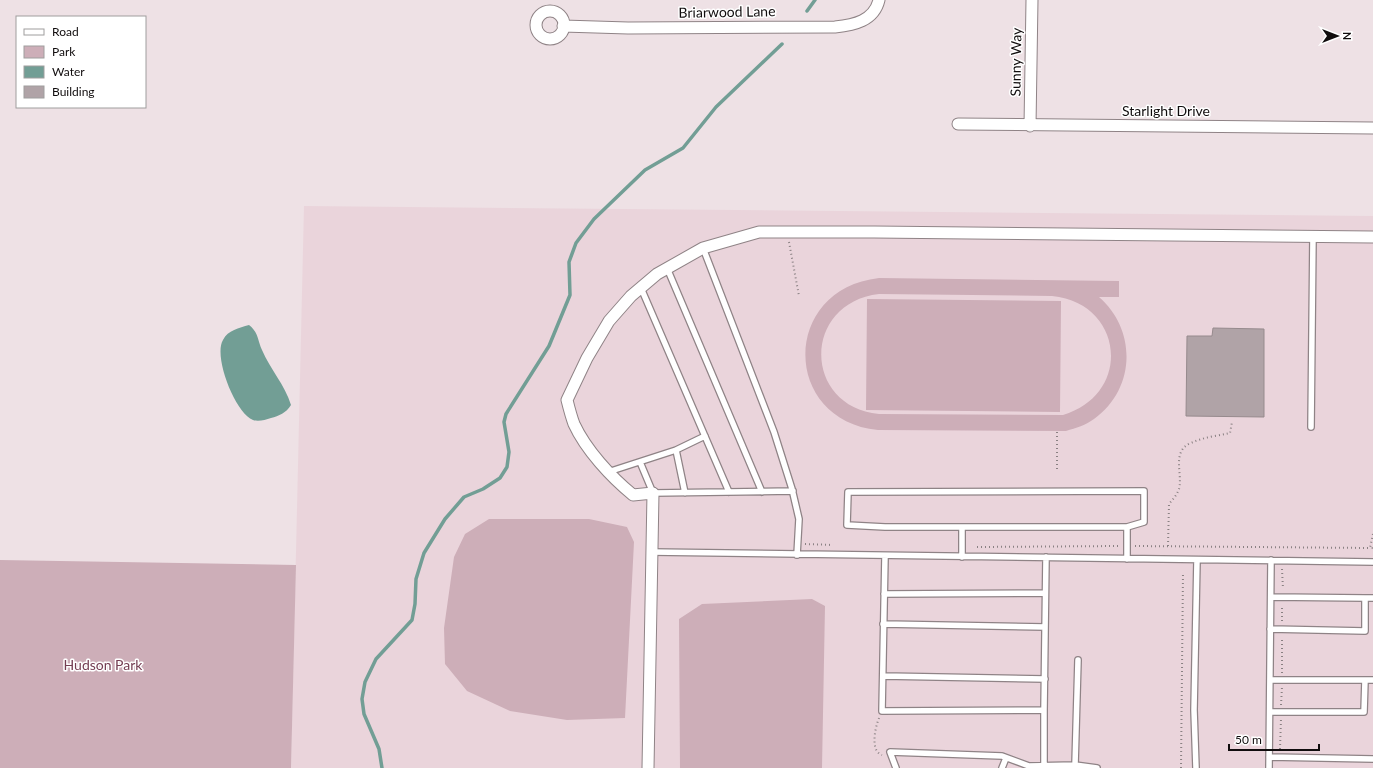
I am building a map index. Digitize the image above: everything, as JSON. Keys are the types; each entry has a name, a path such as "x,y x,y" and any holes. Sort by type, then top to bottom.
{"street":[{"name":"Briarwood Lane","path":"563,26 628,28 848,26 869,17 878,5 879,0"},
{"name":"Sunny Way","path":"1030,126 1032,0"},
{"name":"Starlight Drive","path":"958,124 1030,126 1373,128"},
{"path":"648,768 653,493 633,495 613,478 582,439 574,423 567,400 587,358 609,321 631,296 667,268 703,248 759,232 787,231 1373,237"}],"lane":[{"path":"1311,427 1313,236"},
{"path":"703,248 774,432 793,492 799,519 797,555"},
{"path":"667,268 762,492"},
{"path":"641,288 729,492"},
{"path":"608,472 676,450 705,436"},
{"path":"676,450 685,493"},
{"path":"640,462 653,493 793,492"},
{"path":"1144,491 1144,522 1127,527 885,527 847,525 848,492 1144,491"},
{"path":"962,527 962,557"},
{"path":"1127,527 1127,559"},
{"path":"651,552 1373,562"},
{"path":"885,556 882,710 1044,710"},
{"path":"1044,764 1046,557"},
{"path":"1196,768 1194,710 1197,560"},
{"path":"1269,768 1271,560"},
{"path":"884,594 1045,593"},
{"path":"1271,597 1373,598"},
{"path":"1270,629 1365,631 1365,598"},
{"path":"884,624 1045,627"},
{"path":"1075,765 1078,660"},
{"path":"883,676 1045,680"},
{"path":"1271,680 1373,680"},
{"path":"1270,712 1364,712 1365,680"},
{"path":"896,768 890,752 1002,756 1029,766 1044,764 1075,765 1097,768"},
{"path":"1269,757 1373,759"},
{"path":"1002,768 1006,758"}],"path":[{"path":"787,231 799,296"},
{"path":"1168,546 1168,504 1176,496 1180,487 1178,464 1182,450 1189,443 1230,433 1232,422"},
{"path":"1057,432 1058,470"},
{"path":"962,547 1168,546 1371,548 1373,534"},
{"path":"798,543 838,545"},
{"path":"1280,757 1283,547"},
{"path":"1181,768 1183,572"},
{"path":"882,710 876,727 876,749 878,754 885,756"}],"shaded area":[{"path":"304,206 1373,216 1373,768 291,768"}],"green space":[{"path":"879,278 1119,281 1119,297 1099,297 1111,310 1120,326 1125,342 1126,359 1124,376 1118,392 1108,406 1091,421 1066,431 878,430 846,421 823,404 810,380 805,354 810,328 824,305 847,287","holes":["879,294 1052,296 1076,302 1094,315 1106,331 1111,350 1109,370 1101,389 1086,404 1063,415 879,414 854,407 836,393 825,375 821,354 825,334 836,315 854,301"]},
{"path":"867,299 1061,301 1060,412 866,410"},
{"path":"489,519 589,519 627,527 634,542 625,718 567,720 510,711 467,691 445,664 444,628 454,557 465,534"},
{"name":"Hudson Park","path":"0,560 296,565 291,768 0,768"},
{"path":"812,599 825,606 822,768 680,768 679,619 702,604"}],"water":[{"path":"249,325 256,334 265,357 285,391 291,405 282,414 257,421 246,415 239,407 223,370 221,358 221,348 225,337 234,330"}],"building":[{"path":"1213,328 1264,329 1264,417 1186,416 1187,336 1212,336"}],"waterway":[{"path":"807,11 815,0"},
{"path":"382,768 379,749 364,714 362,699 365,682 376,659 412,620 415,604 416,579 424,553 445,519 464,497 483,489 500,478 507,467 509,452 504,422 506,414 549,346 570,295 569,262 576,243 594,219 645,170 683,148 716,107 782,44"}]}
